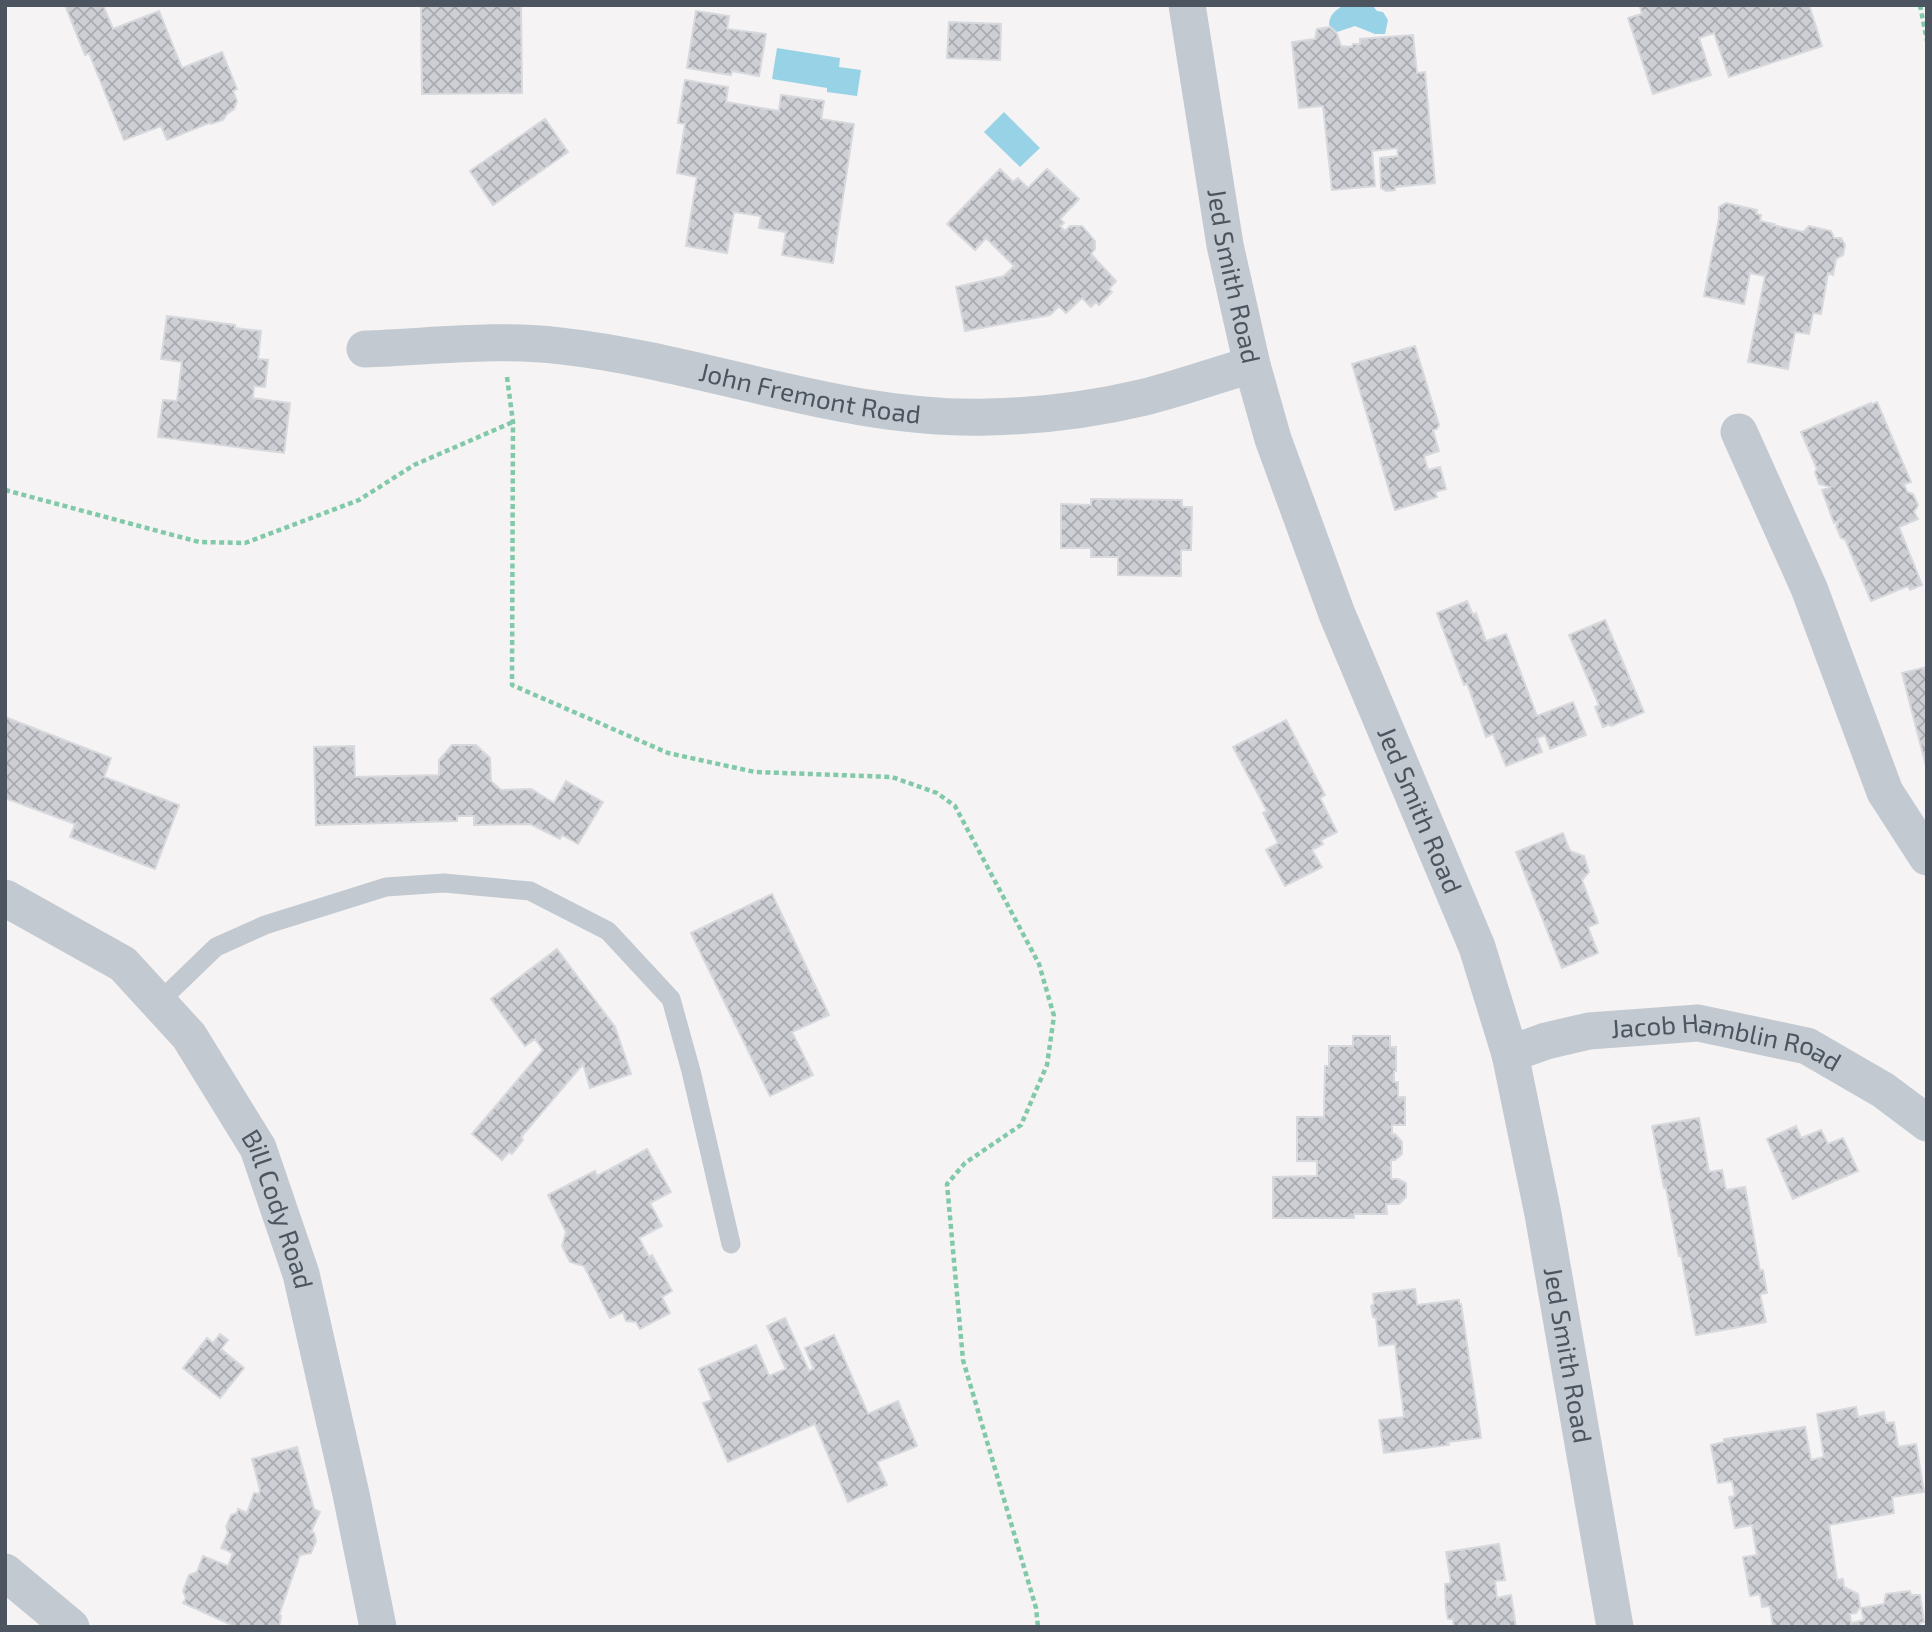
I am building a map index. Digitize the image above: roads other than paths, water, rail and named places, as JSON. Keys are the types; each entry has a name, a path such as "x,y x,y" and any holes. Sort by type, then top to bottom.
{"street":[{"name":"Jed Smith Road","path":"1187,5 1225,245 1252,365 1273,439 1337,614 1477,947 1510,1054 1543,1214 1615,1627"},
{"name":"John Fremont Road","path":"365,349 503,344 560,346 892,413 988,417 1067,410 1145,397 1252,365"},
{"path":"1739,432 1809,588 1885,792 1927,858"},
{"name":"Bill Cody Road","path":"5,898 123,964 188,1036 258,1148 302,1274 378,1627"},
{"name":"Jacob Hamblin Road","path":"1510,1054 1546,1041 1589,1031 1698,1023 1807,1046 1883,1090 1927,1123"},
{"path":"5,1572 71,1627"}],"lane":[{"path":"158,1003 216,947 265,925 386,887 444,883 530,891 608,931 671,999 691,1071 731,1244"}],"water":[{"path":"1345,5 1372,5 1377,11 1383,12 1388,20 1385,34 1375,34 1355,26 1337,32 1329,25 1330,18 1336,10"},
{"path":"777,48 840,58 839,67 861,70 857,96 772,79"},
{"path":"1004,112 1040,148 1020,167 984,132"}]}
